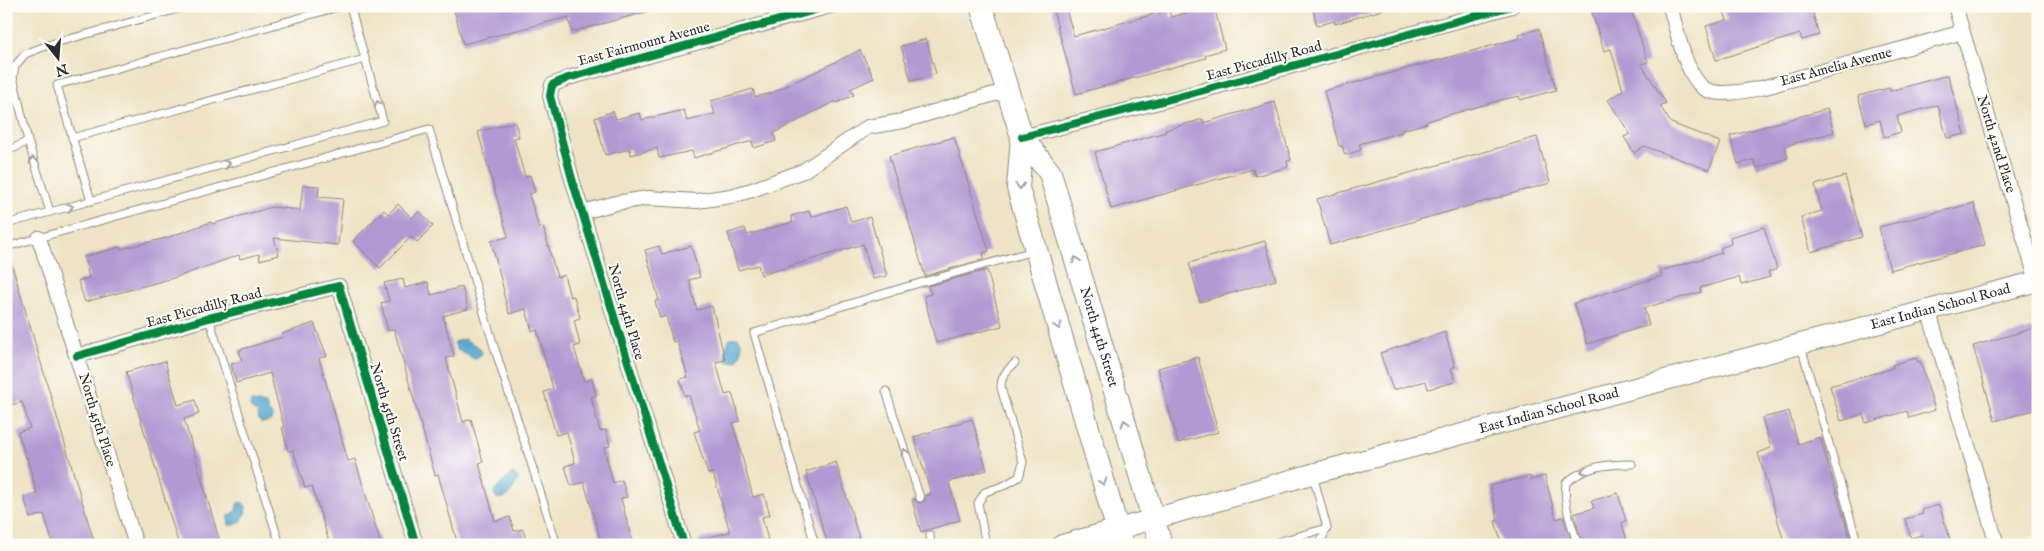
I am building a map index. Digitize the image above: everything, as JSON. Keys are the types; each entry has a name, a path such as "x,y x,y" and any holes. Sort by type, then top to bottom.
{"main road":[{"name":"North 44th Street","path":"981,6 1022,138 1018,188 1120,537"},
{"name":"North 44th Street","path":"1022,138 1050,173 1161,545"},
{"name":"East Indian School Road","path":"1062,545 1120,537 1153,520 1313,474 2037,281"}],"street":[{"name":"East Fairmount Avenue","path":"552,85 568,78 830,6"},
{"name":"East Piccadilly Road","path":"1022,138 1512,6"},
{"name":"East Amelia Avenue","path":"1670,6 1686,64 1696,78 1707,90 1733,93 1765,87 1963,32"},
{"name":"North 42nd Place","path":"1955,6 2037,281"},
{"name":"North 44th Place","path":"552,85 550,96 583,212 684,545"},
{"path":"583,212 616,203 648,198 698,201 752,190 803,171 868,128 903,121 1008,90"},
{"name":"North 45th Place","path":"39,238 136,545"},
{"name":"East Piccadilly Road","path":"77,356 209,318 339,286"},
{"name":"North 45th Street","path":"339,286 416,545"},
{"path":"1928,309 1997,545"}],"lane":[{"path":"50,212 28,141 13,77 15,66 25,54 51,44 189,6"},
{"path":"91,201 57,85 342,6"},
{"path":"6,224 383,121 350,6"},
{"path":"72,138 365,59"},
{"path":"6,247 429,129 556,545"},
{"path":"6,152 28,141"},
{"path":"815,545 754,333 1036,250"},
{"path":"209,318 280,545"},
{"path":"1800,344 1858,545"},
{"path":"986,545 978,503 985,492 1003,486 1019,477 1022,462 1000,388 1001,379 1006,371 1015,363"},
{"path":"886,391 920,498"},
{"path":"1578,545 1566,508 1564,494 1566,483 1575,475 1603,464 1632,464"},
{"path":"1313,474 1327,528 1319,545"},
{"path":"1267,545 1327,528"},
{"path":"930,535 932,545"}],"water":[{"path":"738,337 742,346 740,355 737,361 728,362 727,344 730,338"},
{"path":"464,339 480,348 482,353 479,357 475,359 457,350 454,342"},
{"path":"251,402 266,404 268,411 273,416 271,421 262,423 259,421 258,414 250,407"},
{"path":"511,474 518,479 512,490 508,496 496,498 495,490"},
{"path":"242,502 246,506 244,517 237,524 229,525 228,517 236,511 238,503"}],"building":[{"path":"453,6 648,6 649,11 572,32 568,17 463,44"},
{"path":"1052,6 1065,6 1074,36 1169,10 1171,17 1214,6 1225,49 1205,55 1206,58 1076,94"},
{"path":"1312,6 1381,6 1382,10 1335,24 1334,21 1317,26"},
{"path":"1590,6 1630,6 1648,62 1641,64 1666,103 1660,106 1671,123 1720,142 1709,170 1644,146 1634,153 1624,137 1630,134 1608,100 1623,90 1611,49 1604,51"},
{"path":"1739,6 1811,6 1819,35 1802,40 1800,34 1716,60 1706,26 1727,20 1724,11"},
{"path":"1539,29 1556,90 1520,100 1519,96 1501,100 1427,121 1427,123 1402,130 1402,132 1359,144 1361,150 1345,155 1342,146 1339,146 1324,91 1520,38 1519,34"},
{"path":"926,39 936,74 911,81 901,46"},
{"path":"860,50 874,78 850,89 854,95 836,103 835,101 774,133 776,141 754,148 752,141 694,158 692,151 659,158 657,148 631,155 630,149 605,155 595,118 613,111 616,119 640,113 642,120 684,110 687,121 715,114 711,101 753,89 755,97 772,93"},
{"path":"1948,75 1965,134 1947,138 1938,105 1897,116 1901,132 1884,137 1880,120 1866,124 1858,96 1889,88 1890,91"},
{"path":"1275,102 1291,160 1287,161 1288,167 1255,176 1253,169 1111,209 1095,152 1166,132 1165,130 1203,119 1203,123"},
{"path":"1827,109 1834,132 1785,146 1788,158 1757,168 1754,160 1738,164 1730,136"},
{"path":"515,122 519,137 514,138 525,177 530,175 535,192 529,194 539,228 543,227 557,277 564,275 570,297 574,296 580,318 574,320 580,345 574,347 584,381 592,379 596,396 591,397 600,431 606,430 610,446 604,448 613,483 622,480 627,497 621,498 633,545 602,545 584,482 571,486 565,466 575,463 567,432 556,435 544,392 553,389 537,330 532,331 526,309 509,314 491,241 508,237 478,132"},
{"path":"954,137 989,251 983,253 984,259 925,276 889,156"},
{"path":"1537,137 1550,183 1330,245 1317,199"},
{"path":"1845,176 1862,237 1811,252 1801,217 1822,211 1815,185"},
{"path":"303,185 319,186 318,197 343,199 338,245 274,238 279,255 260,260 259,254 240,259 239,255 177,277 85,302 78,281 89,278 84,257 120,247 121,249 166,238 211,222 212,224 272,207 300,210"},
{"path":"1974,203 1985,245 1890,270 1879,227"},
{"path":"398,204 412,218 419,211 433,226 417,242 411,237 380,268 353,241 384,210 388,214"},
{"path":"846,206 851,222 870,217 887,276 873,279 863,244 761,275 758,265 738,270 728,233 745,228 747,235 793,222 791,216 809,211 811,217"},
{"path":"1764,227 1777,269 1768,272 1770,277 1741,285 1739,277 1700,288 1701,292 1644,308 1649,325 1587,344 1574,303 1662,276 1660,271 1722,253 1720,248 1731,244 1730,237"},
{"path":"1265,241 1276,280 1200,302 1189,263"},
{"path":"659,246 662,254 691,246 700,277 689,280 697,310 712,306 725,360 716,362 725,395 732,393 740,421 733,423 753,497 764,494 770,515 762,517 768,540 751,545 699,545 698,540 730,532 713,473 708,474 694,432 700,430 689,395 685,396 680,379 688,377 677,341 673,342 666,316 660,318 655,301 659,300 645,250"},
{"path":"6,262 11,262 95,545 53,545 44,514 30,518 24,497 37,494 18,432 30,428 22,402 11,405 6,387"},
{"path":"987,270 1002,326 936,343 924,296 931,294 928,286"},
{"path":"403,279 405,288 428,282 431,295 462,287 468,309 443,316 454,356 446,358 463,422 471,419 483,462 479,463 495,521 510,517 514,531 523,529 527,545 458,545 438,474 435,475 394,329 388,331 381,303 389,301 384,283"},
{"path":"314,323 327,356 319,358 348,461 355,459 381,545 330,545 312,486 305,488 293,450 288,451 270,373 236,383 231,364 242,361 239,350 283,337 282,334"},
{"path":"2038,327 2038,409 1995,421 1973,346"},
{"path":"1445,332 1455,367 1451,368 1455,382 1428,389 1426,381 1393,390 1380,353"},
{"path":"1198,357 1218,432 1178,443 1158,368"},
{"path":"1916,358 1918,362 1920,361 1935,410 1909,418 1907,411 1866,423 1863,414 1841,421 1830,386 1893,368 1892,365"},
{"path":"165,361 178,405 195,400 199,414 184,419 220,542 208,545 179,545 126,372"},
{"path":"1789,411 1798,444 1820,437 1852,545 1785,545 1758,453 1771,448 1762,418"},
{"path":"972,419 987,470 949,482 960,520 921,532 912,500 915,499 921,503 925,500 925,496 931,494 914,437"},
{"path":"836,462 860,541 849,545 828,545 806,472"},
{"path":"1530,476 1531,480 1545,476 1556,519 1563,517 1572,545 1502,545 1495,521 1498,520 1490,486"},
{"path":"1618,493 1626,521 1622,523 1628,545 1583,545 1574,514 1594,508 1591,501"},
{"path":"1939,505 1952,545 1925,545 1922,535 1911,538 1905,519 1923,514 1922,510"}],"cycle path":[{"path":"684,545 572,179 550,96 552,85 568,78 830,6"},
{"path":"1022,137 1186,95 1512,6"},
{"path":"77,356 209,318 339,286 416,545"}]}
